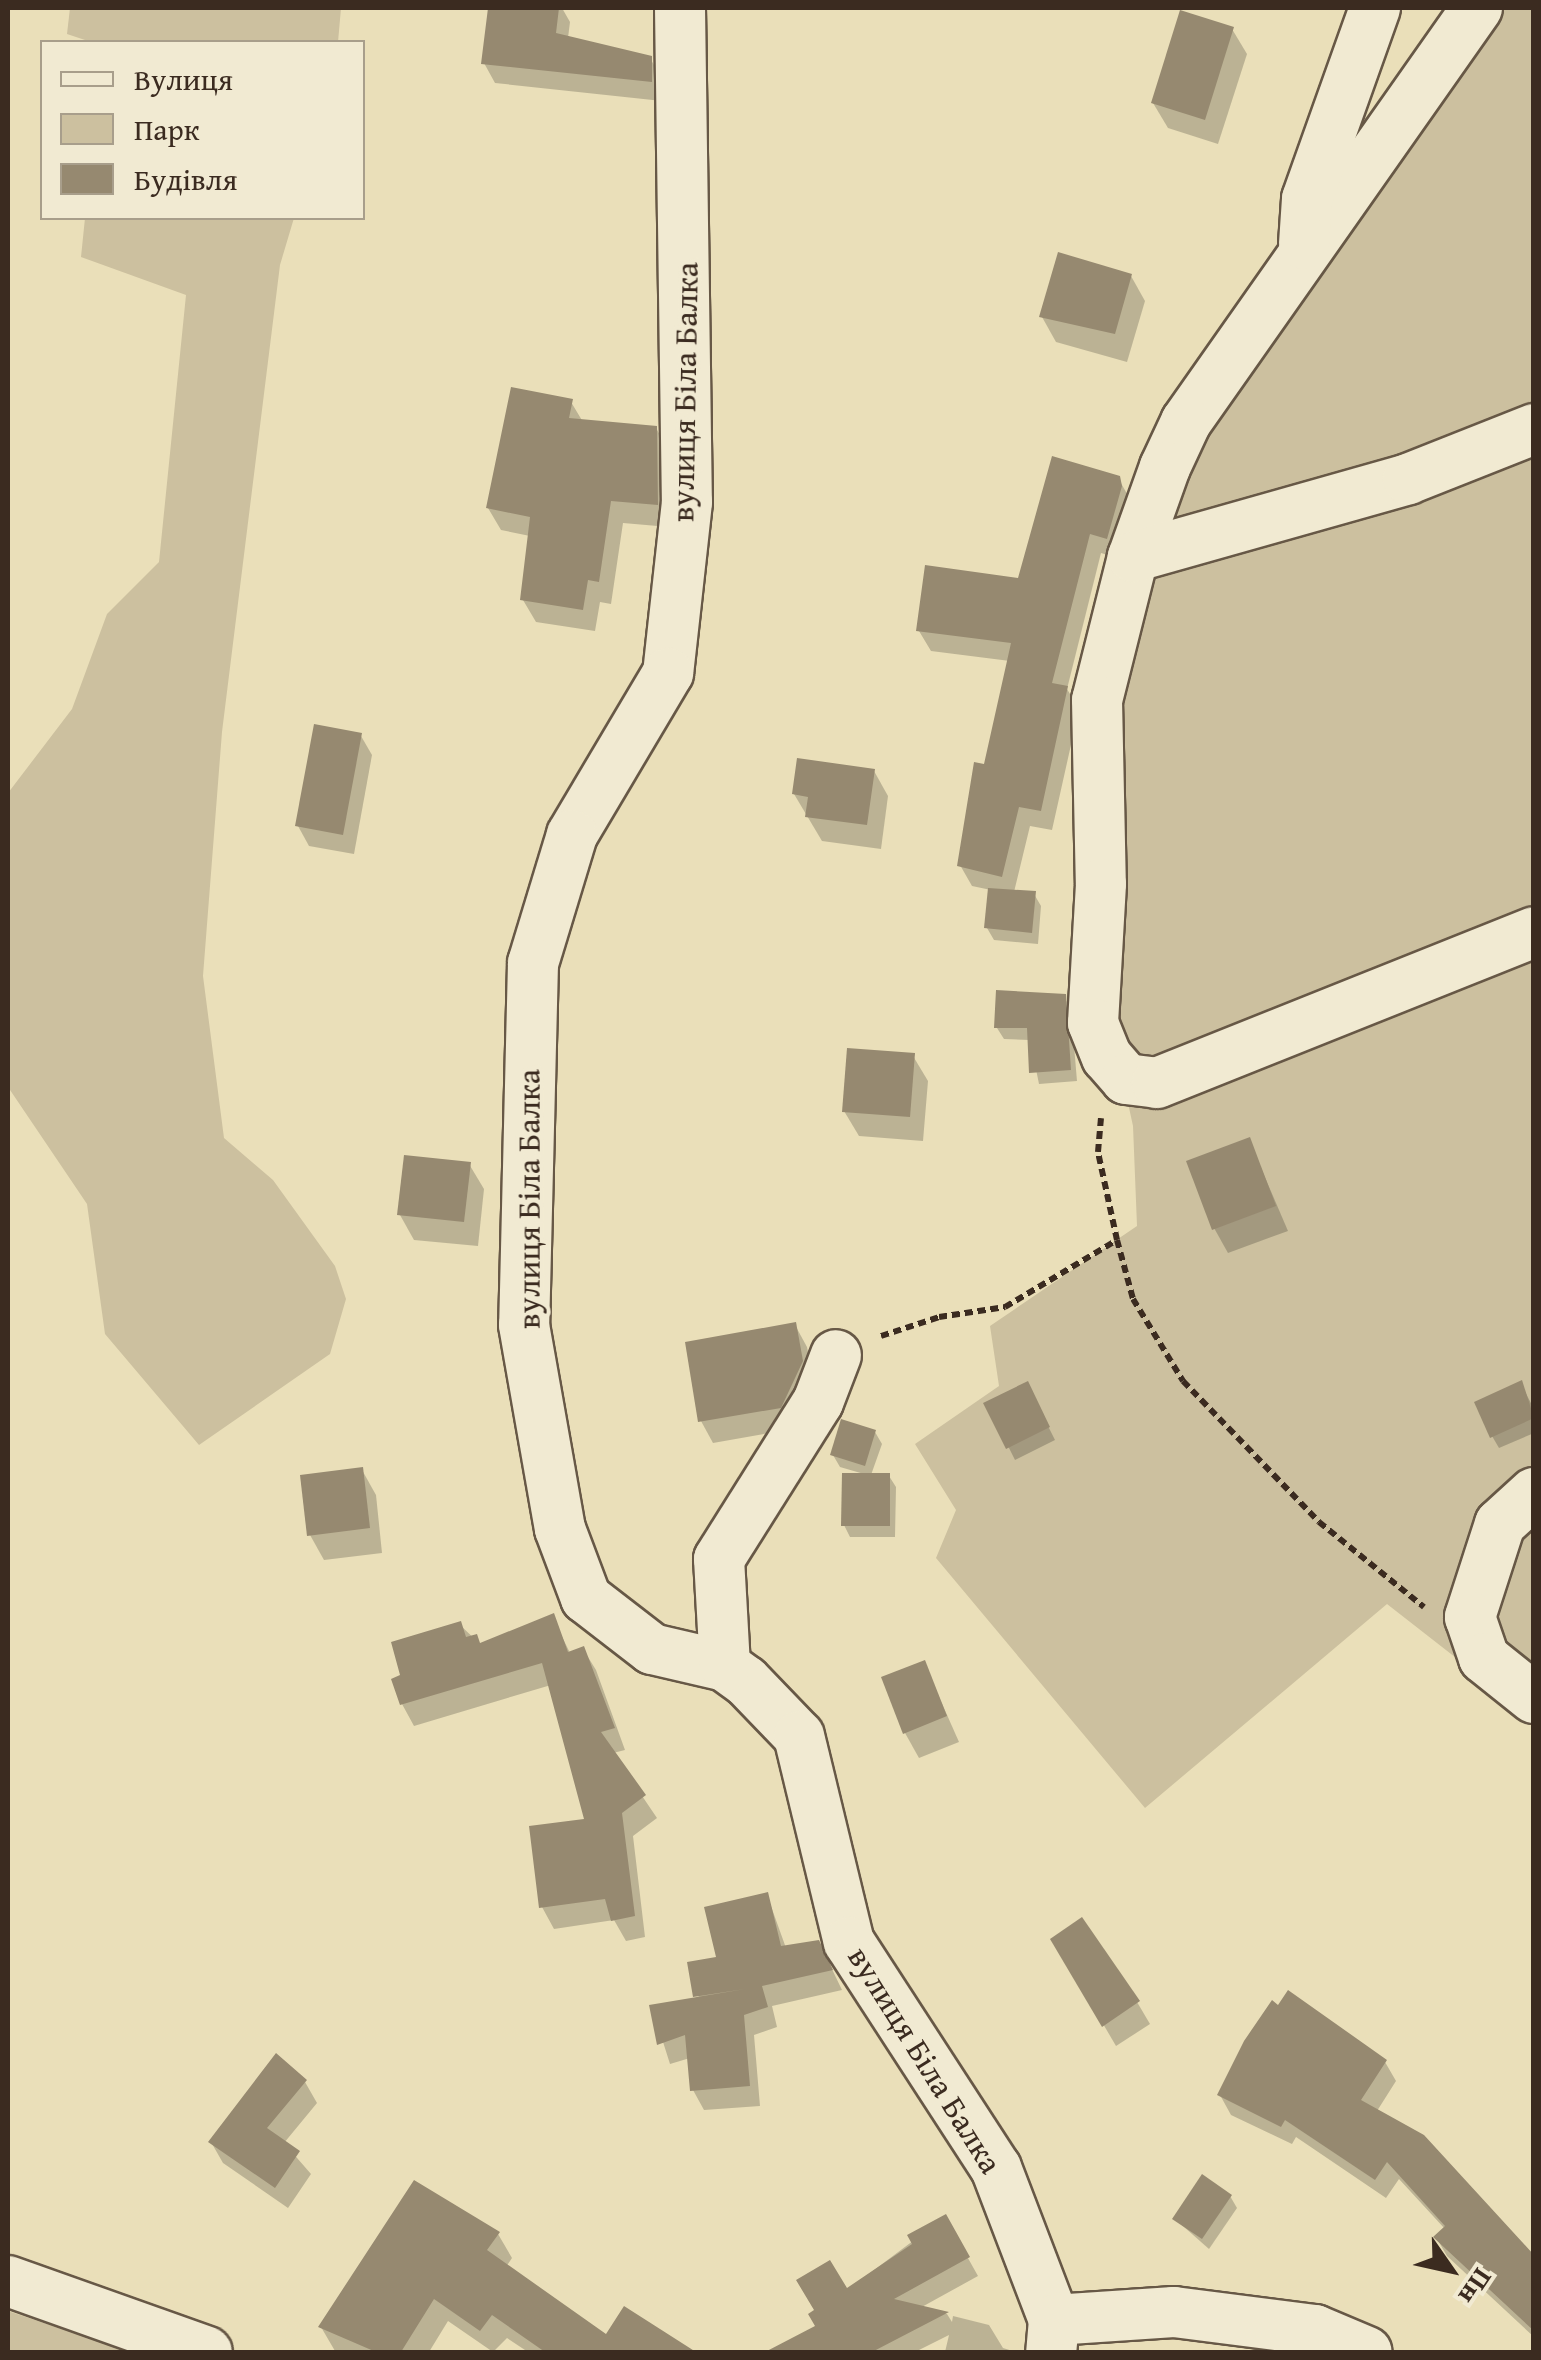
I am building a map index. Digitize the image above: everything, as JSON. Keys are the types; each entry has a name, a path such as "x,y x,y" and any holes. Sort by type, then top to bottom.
{"street":[{"name":"вулиця Біла Балка","path":"680,8 687,502 668,673 572,836 533,964 523,1292 560,1529 586,1598 652,1649 724,1666 766,1696 800,1736 849,1942 996,2168 1052,2336"},
{"path":"1303,254 1307,199 1376,8"},
{"path":"1477,8 1186,422 1133,557 1097,700 1101,884 1094,1023 1107,1057 1126,1079 1157,1083 1534,932"},
{"path":"1133,557 1408,479 1534,429"},
{"path":"724,1666 719,1559 818,1402 836,1355"},
{"path":"1534,1493 1500,1524 1480,1572 1470,1617 1484,1658 1534,1698"},
{"path":"8,2281 208,2352"},
{"path":"1052,2336 1174,2312 1315,2330 1367,2352"}],"path":[{"path":"1107,1057 1098,1152 1132,1299 1184,1381 1319,1522 1484,1658"},
{"path":"836,1355 938,1318 1005,1307 1117,1240"}],"green space":[{"path":"70,8 341,8 338,40 85,40 67,34"},
{"path":"1491,8 1533,8 1533,1718 1387,1604 1145,1808 936,1558 956,1510 915,1444 999,1386 990,1326 1137,1226 1133,1126 1114,1039 1114,684 1175,469"},
{"path":"85,220 293,220 280,265 222,732 203,976 224,1138 273,1180 335,1266 346,1299 330,1354 199,1445 105,1334 87,1204 8,1087 8,793 72,709 107,614 159,562 186,295 81,257"},
{"path":"8,2311 131,2352 8,2352"}],"building":[{"path":"488,8 559,8 556,33 652,56 652,82 481,64"},
{"path":"1180,10 1234,27 1205,120 1151,103"},
{"path":"1058,252 1132,274 1115,334 1039,317"},
{"path":"511,387 573,399 569,418 657,426 658,505 611,501 599,582 588,580 583,610 520,600 530,517 486,508"},
{"path":"1052,456 1120,476 1122,486 1107,539 1090,534 1052,683 1068,686 1041,811 1019,807 1002,877 957,866 974,762 984,764 1011,643 916,631 925,565 1018,578"},
{"path":"314,724 362,733 343,835 295,826"},
{"path":"797,758 875,769 867,825 805,817 808,797 792,794"},
{"path":"988,888 1036,891 1032,933 984,928"},
{"path":"996,990 1066,994 1071,1070 1029,1073 1027,1028 994,1028"},
{"path":"847,1048 915,1053 910,1117 842,1112"},
{"path":"1250,1137 1276,1206 1212,1230 1186,1161"},
{"path":"404,1155 471,1162 464,1222 397,1215"},
{"path":"796,1322 803,1361 781,1408 698,1422 685,1342"},
{"path":"1522,1380 1534,1418 1490,1438 1474,1402"},
{"path":"1028,1381 1050,1427 1006,1449 983,1403"},
{"path":"841,1419 876,1430 865,1466 830,1455"},
{"path":"363,1467 370,1528 307,1536 300,1475"},
{"path":"842,1473 890,1473 890,1526 841,1526"},
{"path":"554,1613 568,1652 584,1646 615,1728 601,1732 646,1795 622,1813 635,1916 611,1921 605,1899 539,1908 529,1826 584,1819 542,1663 400,1705 391,1679 400,1675 391,1642 461,1621 466,1637 477,1634 480,1643"},
{"path":"925,1660 947,1716 903,1734 881,1677"},
{"path":"768,1892 781,1946 819,1940 833,1970 762,1986 768,2007 744,2015 750,2086 690,2091 685,2035 657,2045 649,2005 745,1989 693,1997 687,1962 716,1957 704,1907"},
{"path":"1082,1917 1140,2001 1102,2027 1050,1939"},
{"path":"1288,1990 1387,2060 1361,2100 1424,2135 1534,2255 1534,2331 1433,2237 1445,2226 1387,2162 1375,2180 1285,2120 1281,2127 1217,2095 1244,2041 1272,2000 1278,2005"},
{"path":"276,2053 307,2080 267,2128 300,2151 275,2188 208,2142"},
{"path":"1202,2174 1232,2195 1202,2239 1172,2219"},
{"path":"414,2180 500,2232 487,2250 606,2334 624,2306 696,2352 545,2352 492,2315 480,2331 434,2299 401,2352 376,2352 318,2327"},
{"path":"946,2214 970,2257 894,2299 949,2312 872,2352 765,2352 815,2326 808,2314 814,2310 796,2280 830,2260 847,2288 912,2244 907,2235"}]}
